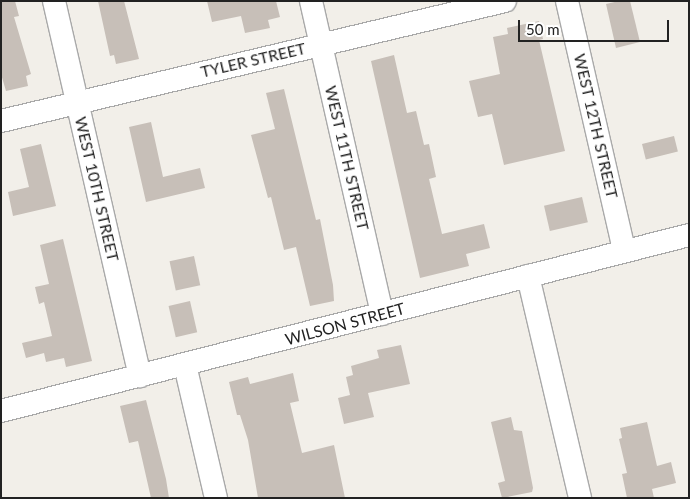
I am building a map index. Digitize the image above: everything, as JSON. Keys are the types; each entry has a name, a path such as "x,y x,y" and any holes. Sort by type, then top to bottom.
{"street":[{"name":"WEST 10TH STREET","path":"54,1 140,376"},
{"name":"WEST 11TH STREET","path":"311,1 382,314"},
{"name":"TYLER STREET","path":"1,121 505,1"},
{"name":"WEST 12TH STREET","path":"567,1 624,250"},
{"name":"WILSON STREET","path":"1,411 185,365 624,250 689,235"},
{"path":"528,276 580,498"},
{"path":"185,365 216,498"}],"building":[{"path":"1,1 15,1 19,16 14,17 31,74 26,76 28,86 6,91 1,74"},
{"path":"98,1 124,1 139,59 116,64 114,55 110,56"},
{"path":"207,1 276,1 280,17 268,20 270,28 245,33 241,16 212,22"},
{"path":"630,1 640,42 616,48 606,4"},
{"path":"539,21 543,39 539,40 565,151 504,165 492,114 478,117 469,81 500,74 493,37 508,34 507,28"},
{"path":"394,55 407,113 416,111 424,145 429,144 436,177 429,179 442,234 484,224 490,248 466,254 469,266 420,278 371,61"},
{"path":"284,89 316,220 320,219 333,285 334,301 310,306 296,247 284,250 271,197 268,198 251,135 275,129 266,93"},
{"path":"151,122 163,177 200,168 205,188 146,202 129,127"},
{"path":"674,136 678,152 646,160 642,144"},
{"path":"41,144 56,206 13,216 8,192 29,187 20,149"},
{"path":"582,197 588,222 550,231 544,206"},
{"path":"63,239 92,361 66,367 64,358 46,362 44,353 26,358 22,343 52,336 44,302 39,304 35,287 49,284 40,245"},
{"path":"194,256 200,285 176,291 170,261"},
{"path":"190,301 197,332 176,337 169,306"},
{"path":"401,345 410,384 368,393 374,417 344,424 338,398 350,395 346,377 353,375 351,366 379,358 377,350"},
{"path":"293,373 299,401 290,403 302,453 334,445 345,498 258,498 248,440 240,415 237,415 229,382 248,377 250,384"},
{"path":"146,400 169,498 151,498 138,441 129,443 120,406"},
{"path":"511,417 514,430 522,431 533,488 532,492 502,498 498,483 505,481 491,422"},
{"path":"647,422 657,466 671,462 676,483 652,489 654,498 627,498 622,474 627,473 619,439 622,438 620,428"}]}
